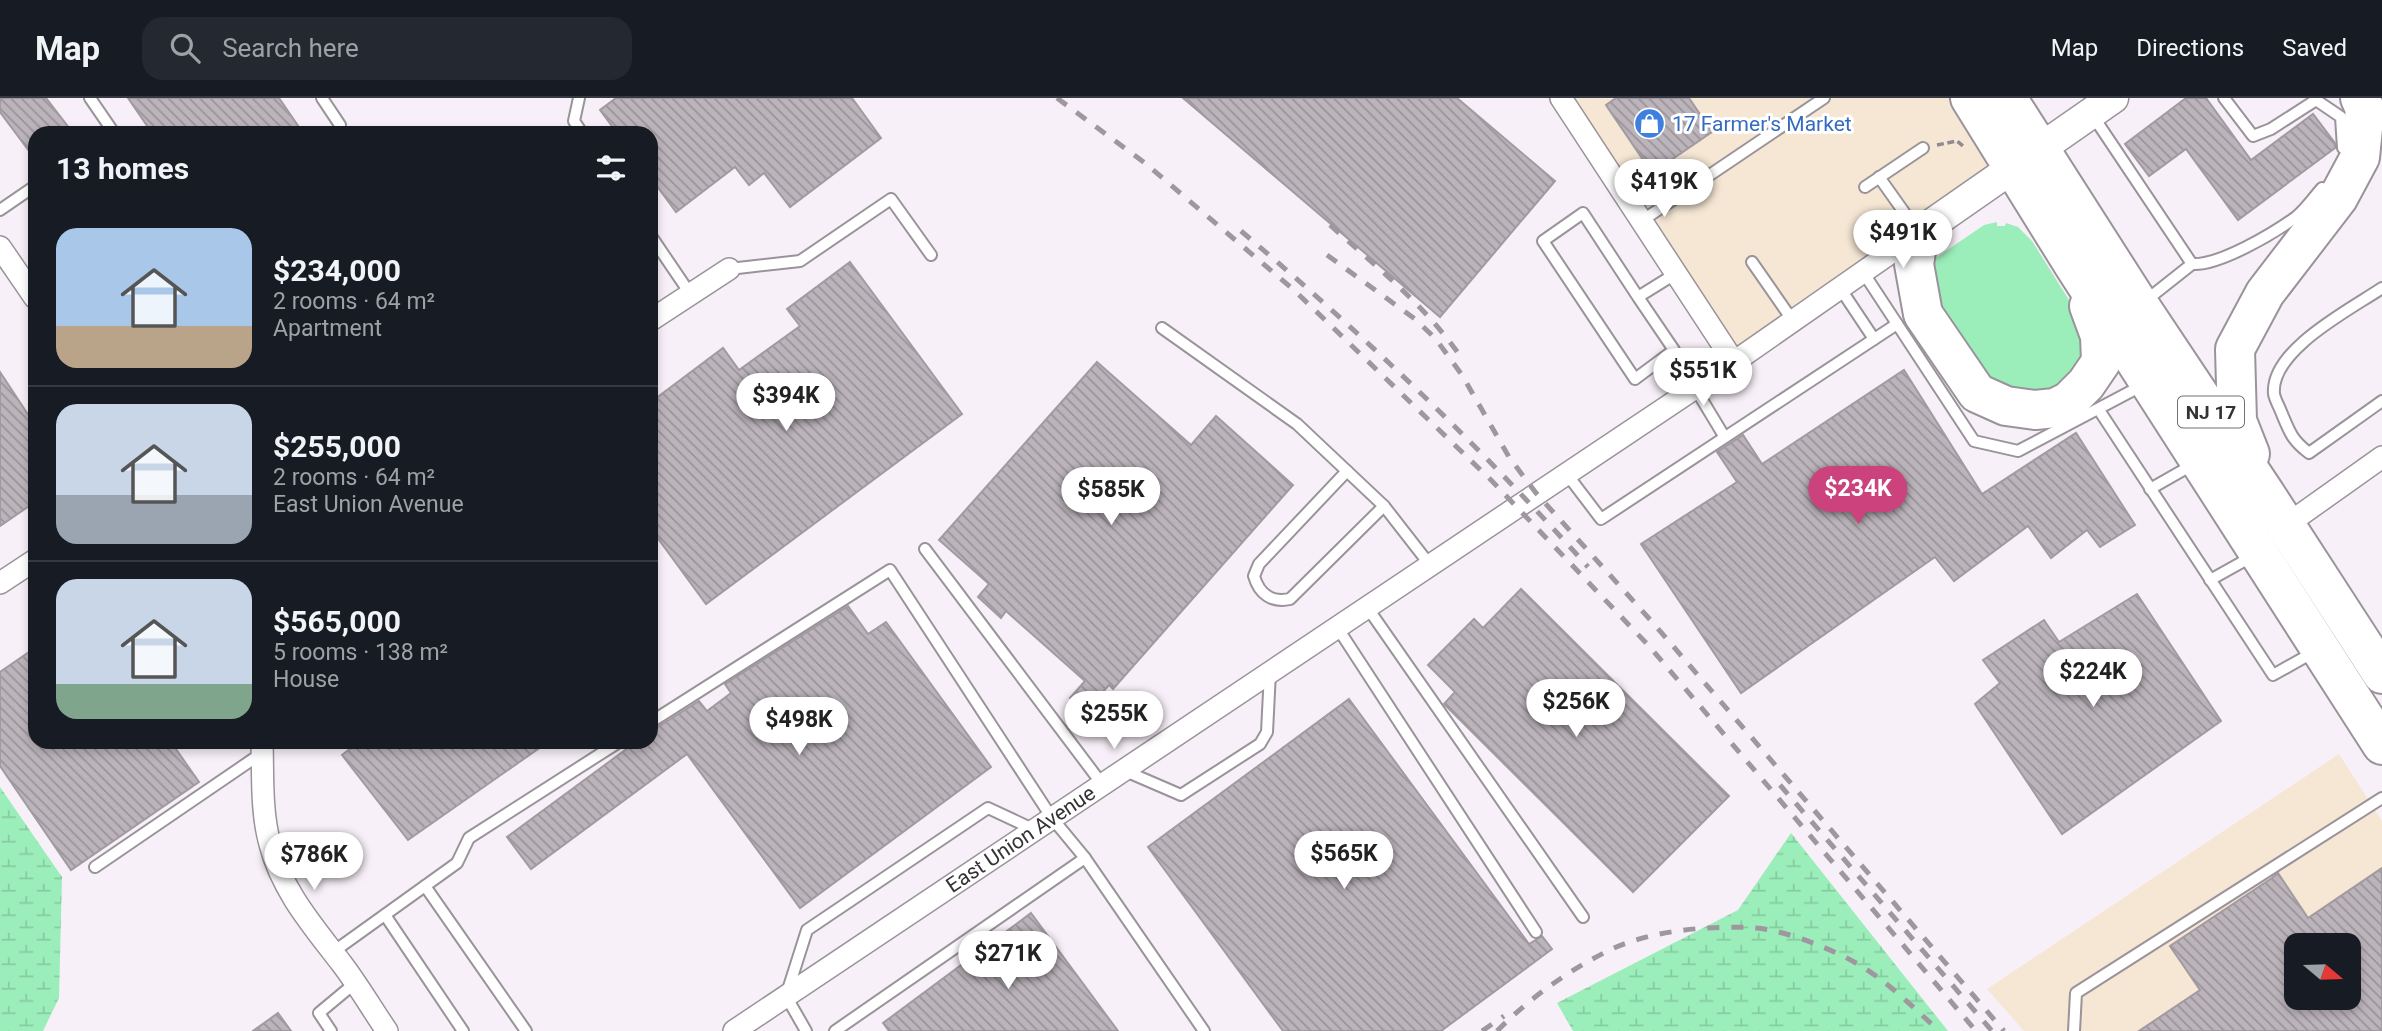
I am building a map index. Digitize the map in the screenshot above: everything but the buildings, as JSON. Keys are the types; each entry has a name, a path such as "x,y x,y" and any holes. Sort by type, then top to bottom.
{"highway":[{"name":"NJ 17","path":"1970,98 2026,159 2140,306 2264,492 2272,539 2320,648 2382,745"},
{"name":"NJ 17","path":"2007,98 2026,159 2073,264 2199,460 2272,539 2382,674"},
{"path":"2264,492 2237,421 2235,349 2265,293 2338,198 2360,157 2365,109 2360,98"},
{"path":"1919,233 1914,264 1923,314 1977,393 2006,406 2035,410 2055,408 2068,401 2086,384 2101,362 2100,335 2073,264"}],"street":[{"path":"1561,98 1734,362"},
{"path":"1919,233 2102,106"},
{"name":"East Union Avenue","path":"734,1031 1734,362 1919,233"},
{"path":"0,247 28,288"},
{"path":"658,316 729,270"},
{"path":"2272,539 2382,457"},
{"path":"0,583 28,565"},
{"path":"262,749 265,821 279,872 299,907 387,1031"}],"lane":[{"path":"90,98 109,126"},
{"path":"322,98 341,125"},
{"path":"577,126 574,121 579,98"},
{"path":"1640,222 1824,98"},
{"path":"2224,98 2253,136 2271,129 2316,100 2341,117 2343,155"},
{"path":"2102,106 2192,264"},
{"path":"1865,187 1923,148"},
{"path":"2140,306 2192,264 2205,265 2233,254 2297,216 2334,176"},
{"path":"1879,177 1919,233"},
{"path":"0,210 28,191"},
{"path":"729,270 800,261 891,199 931,255"},
{"path":"1583,212 1638,297 1674,351 1635,379 1543,241 1583,212"},
{"path":"658,246 691,295"},
{"path":"1752,262 1793,321"},
{"path":"1863,272 1974,441 2018,451 2149,382"},
{"path":"1638,297 1675,274"},
{"path":"1840,288 1874,339"},
{"path":"2382,288 2306,339 2290,354 2278,372 2274,394 2294,442 2309,453 2382,401"},
{"path":"1566,473 1601,519 1898,324"},
{"path":"1162,328 1297,424 1384,506 1430,565"},
{"path":"1695,388 1724,436"},
{"path":"2099,410 2273,675 2320,648"},
{"path":"2150,489 2199,460"},
{"path":"1347,471 1259,564 1254,576 1256,584 1270,598 1279,601 1290,599 1384,506"},
{"path":"2210,580 2272,539"},
{"path":"925,549 1102,784"},
{"path":"658,718 890,570 1043,824 1085,858 1204,1031"},
{"path":"1367,607 1583,917"},
{"path":"1337,627 1536,932"},
{"path":"1123,770 1181,795 1238,759 1265,737 1270,671"},
{"path":"95,867 261,749"},
{"path":"333,952 457,863 469,838 608,749"},
{"path":"2074,1031 2076,993 2382,798"},
{"path":"806,1031 786,996 807,930 988,808 1043,824"},
{"path":"835,1031 1085,858"},
{"path":"425,886 526,1031"},
{"path":"385,915 463,1031"},
{"path":"331,1031 318,1013 355,983"}],"path":[{"path":"1923,148 1957,141 1963,146"}],"shaded area":[{"path":"1547,98 1963,98 2013,168 1734,362"},
{"path":"2339,754 2382,821 2382,1031 2024,1031 1987,989"}],"green space":[{"path":"1997,222 1997,226 2005,226 2006,223 2018,227 2032,241 2074,308 2083,328 2082,357 2057,391 2000,394 1931,305 1933,260 1984,225"},
{"path":"0,787 62,877 59,998 43,1031 0,1031"},
{"path":"1791,833 1948,1031 1573,1031 1557,1003 1738,910"}],"railway":[{"path":"1057,98 1145,163 1295,291 1491,480 1649,646 1976,1031"},
{"path":"1330,225 1418,305 1463,360"},
{"path":"1241,231 1332,310 1464,435 1588,567"},
{"path":"1327,255 1415,319 1435,338 1462,375 1509,457 1536,493 1654,624 2004,1031"},
{"path":"1780,785 1992,1031"},
{"path":"1497,1031 1552,985 1614,948 1665,933 1739,927 1780,932 1846,958 1889,986 1939,1031"},
{"path":"1482,1031 1504,1016"}],"place":[{"name":"17 Farmer's Market","path":"1649,124"}]}
